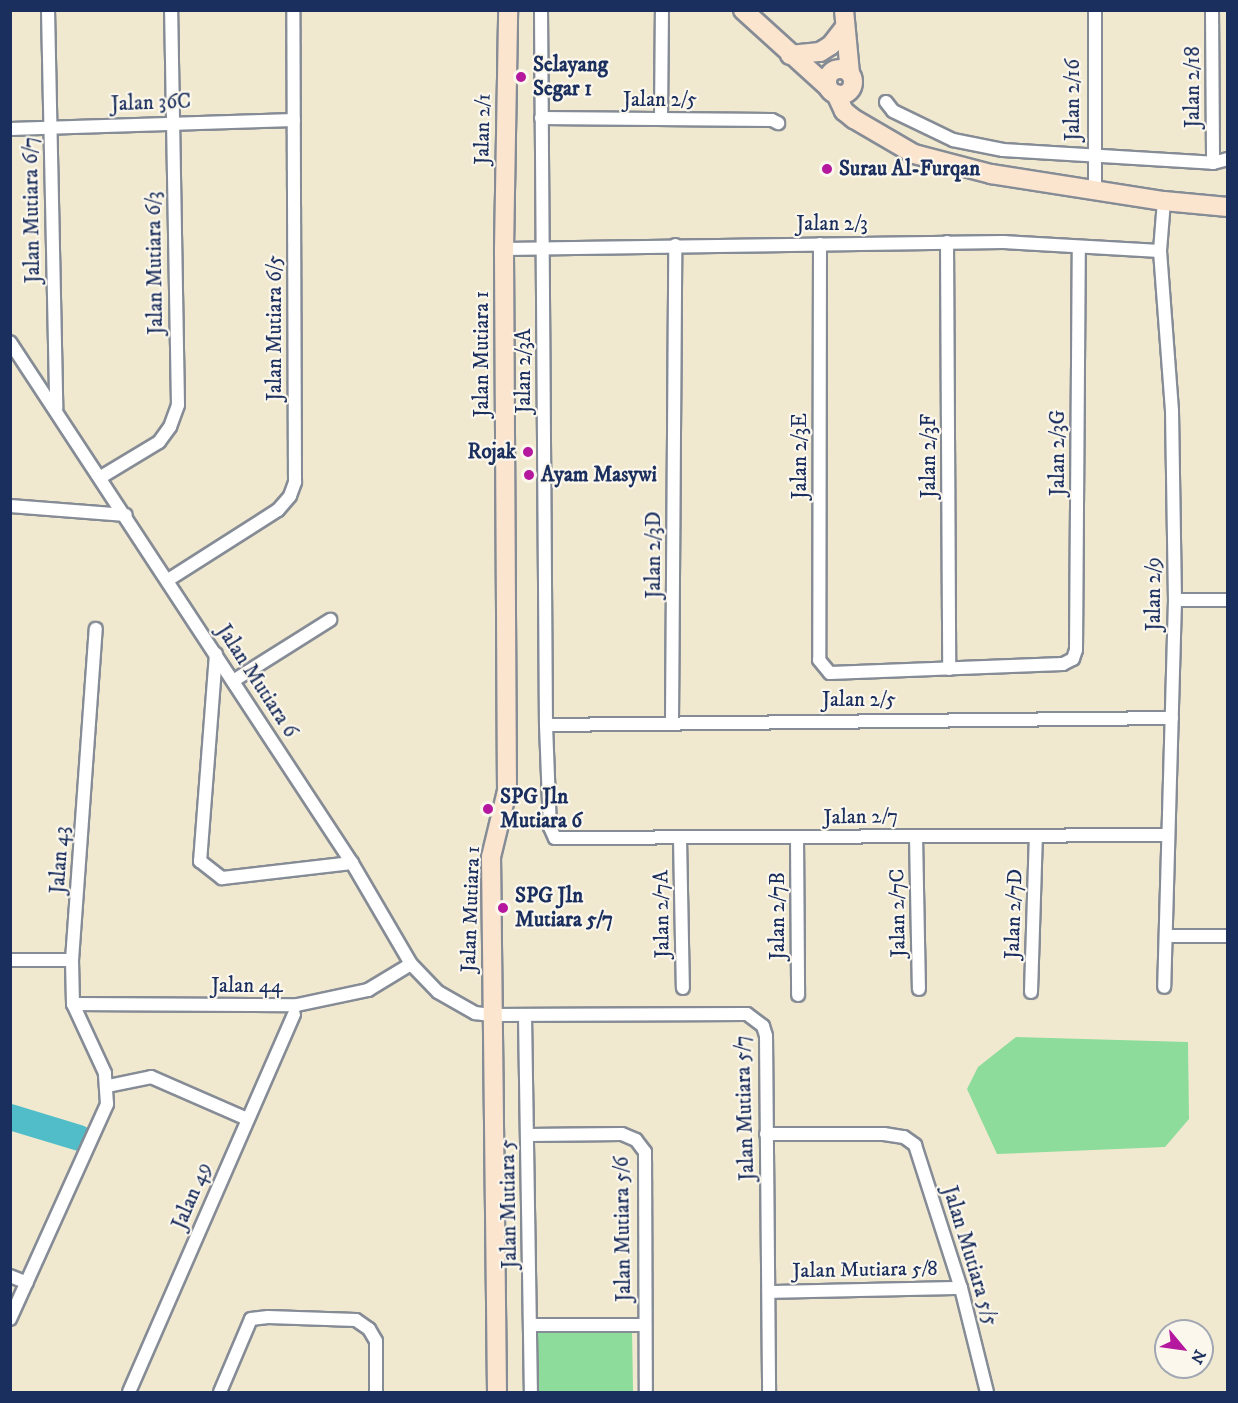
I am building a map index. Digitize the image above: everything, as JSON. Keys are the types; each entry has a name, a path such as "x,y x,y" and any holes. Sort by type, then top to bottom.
{"street":[{"name":"Jalan Mutiara 6/7","path":"48,10 56,408"},
{"name":"Jalan Mutiara 6/3","path":"101,477 159,442 170,427 178,405 171,121 171,10"},
{"name":"Jalan Mutiara 6/5","path":"168,580 278,510 290,496 295,482 293,10"},
{"name":"Jalan 2/1","path":"504,249 508,10"},
{"name":"Jalan 2/3A","path":"541,10 546,724 550,827 555,838"},
{"path":"661,119 662,10"},
{"path":"743,10 790,56 840,80"},
{"name":"Jalan 2/16","path":"1095,10 1095,190"},
{"name":"Jalan 2/18","path":"1212,10 1213,163"},
{"path":"790,56 820,52 831,45 844,19"},
{"path":"844,19 840,80 844,111 914,154 991,174 1164,201 1227,207"},
{"path":"886,102 893,111 961,142 1002,150 1213,163 1227,159"},
{"name":"Jalan 2/5","path":"541,118 778,123"},
{"name":"Jalan 36C","path":"10,129 171,121 294,120"},
{"name":"Jalan 2/9","path":"1164,201 1160,251 1172,411 1175,600 1164,987"},
{"name":"Jalan 2/3","path":"504,249 542,246 947,242 1160,251"},
{"name":"Jalan 2/3F","path":"947,242 949,669"},
{"name":"Jalan 2/3E","path":"820,243 822,668 830,673 949,669"},
{"name":"Jalan 2/3D","path":"672,721 675,245"},
{"name":"Jalan 2/3G","path":"949,669 1063,664 1073,659 1076,650 1079,247"},
{"name":"Jalan Mutiara 1","path":"497,1392 490,856 507,791 504,249"},
{"name":"Jalan Mutiara 6","path":"10,342 56,408 352,863 411,964 449,1000 491,1015"},
{"path":"10,506 126,515"},
{"path":"1175,600 1227,600"},
{"path":"233,681 330,620"},
{"name":"Jalan 43","path":"96,629 72,960 73,1004 108,1086"},
{"path":"216,654 200,861 222,878 352,863"},
{"name":"Jalan 2/5","path":"546,724 1172,718"},
{"name":"Jalan 2/7","path":"555,838 1168,835"},
{"name":"Jalan 2/7C","path":"916,836 919,989"},
{"name":"Jalan 2/7B","path":"797,837 798,995"},
{"name":"Jalan 2/7D","path":"1031,992 1036,837"},
{"name":"Jalan 2/7A","path":"680,838 683,988"},
{"path":"1166,936 1227,936"},
{"path":"10,960 72,960"},
{"name":"Jalan 44","path":"73,1004 297,1005 368,990 411,964"},
{"name":"Jalan 49","path":"129,1392 294,1015"},
{"name":"Jalan Mutiara 5/7","path":"491,1015 751,1015 763,1026 766,1036 770,1392"},
{"name":"Jalan Mutiara 5","path":"525,1016 531,1392"},
{"path":"10,1319 107,1104 108,1086 151,1077 247,1119"},
{"name":"Jalan Mutiara 5/6","path":"528,1136 622,1134 636,1140 645,1152 646,1392"},
{"name":"Jalan Mutiara 5/5","path":"766,1134 884,1134 904,1137 916,1150 961,1288 986,1377 987,1392"},
{"path":"10,1276 27,1283"},
{"name":"Jalan Mutiara 5/8","path":"770,1292 961,1288"},
{"path":"220,1392 251,1319 356,1320 369,1329 376,1341 376,1392"},
{"path":"530,1325 644,1325"}],"green space":[{"path":"1016,1037 1188,1042 1189,1119 1165,1147 997,1154 967,1089 978,1067"},
{"path":"632,1331 633,1392 538,1392 537,1333"}],"waterway":[{"path":"10,1117 79,1138"}],"place":[{"name":"Selayang Segar 1","path":"521,77"},
{"name":"Surau Al-Furqan","path":"827,169"},
{"name":"Rojak","path":"528,452"},
{"name":"Ayam Masywi","path":"529,475"},
{"name":"SPG Jln Mutiara 6","path":"488,809"},
{"name":"SPG Jln Mutiara 5/7","path":"503,908"}]}
